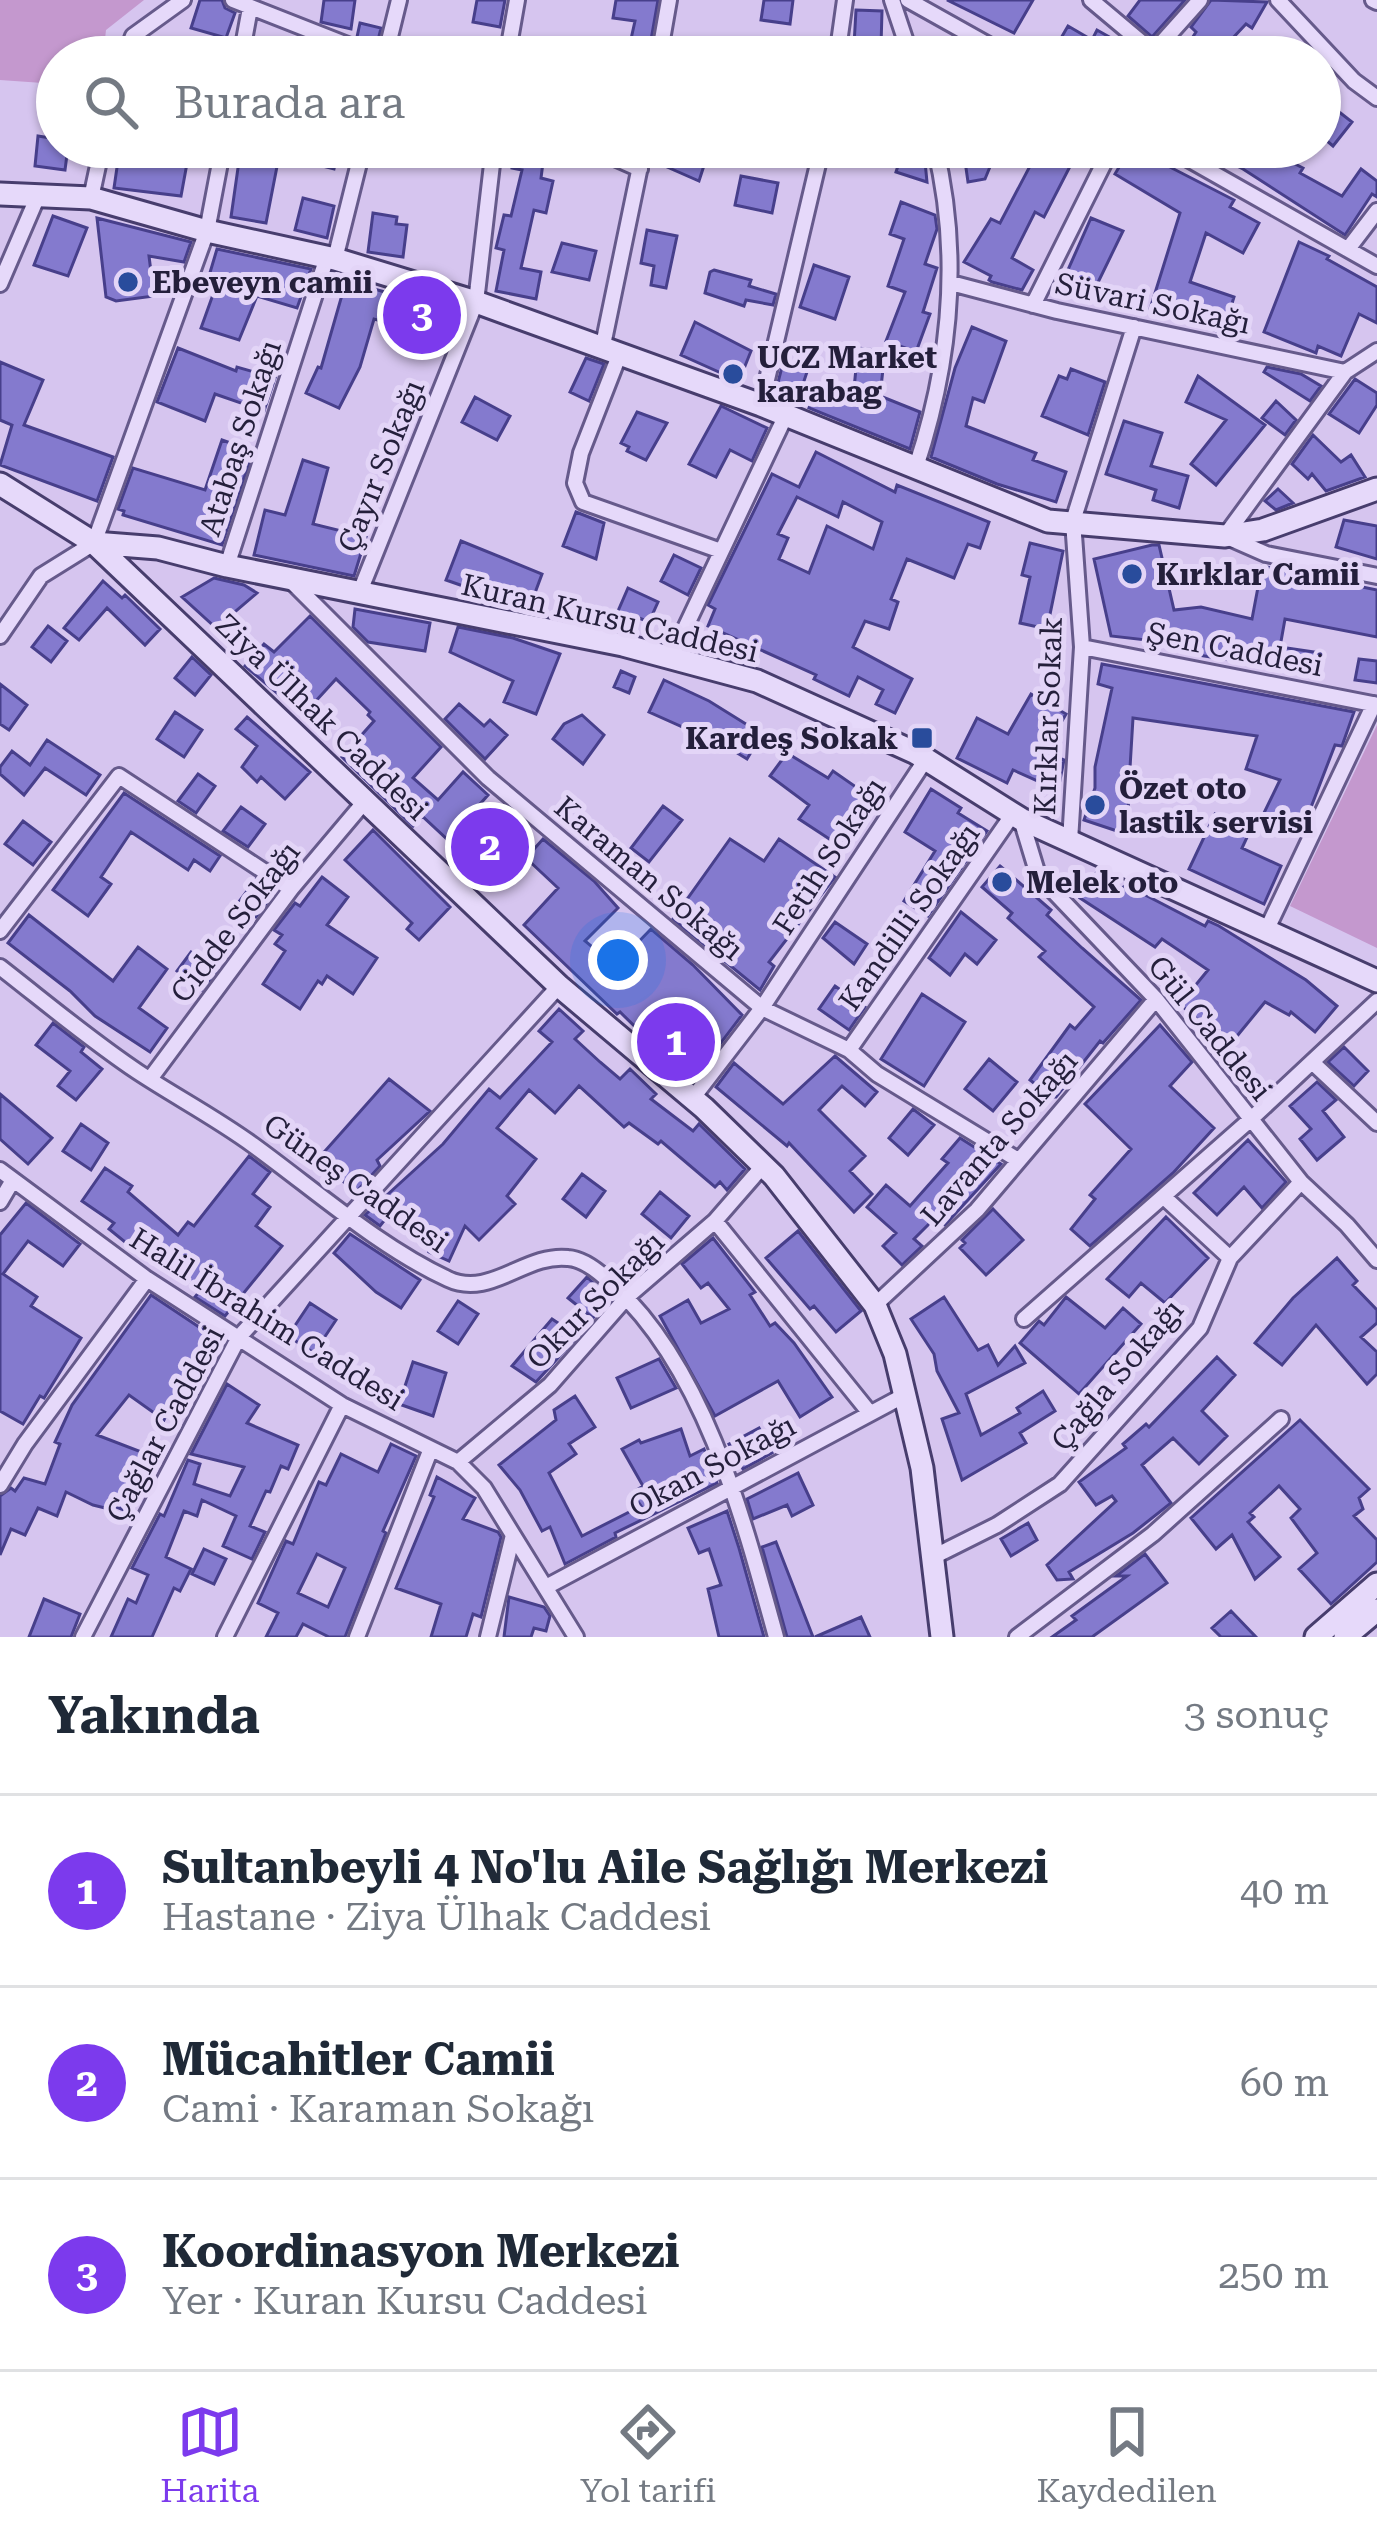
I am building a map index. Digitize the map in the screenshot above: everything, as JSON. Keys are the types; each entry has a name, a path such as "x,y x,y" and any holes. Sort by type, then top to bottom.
{"street":[{"path":"133,36 183,0"},
{"path":"232,0 325,36"},
{"path":"388,36 399,0"},
{"path":"511,36 517,0"},
{"path":"663,36 669,0"},
{"path":"840,36 845,0"},
{"path":"892,0 904,36"},
{"path":"908,0 972,36"},
{"path":"1090,0 1130,36"},
{"path":"1168,36 1200,0"},
{"path":"1278,0 1312,36"},
{"path":"245,36 250,8"},
{"path":"1341,67 1377,98"},
{"path":"91,198 97,168"},
{"path":"0,636 41,576 94,543 208,231 220,168"},
{"name":"Atabaş Sokağı","path":"227,566 357,168"},
{"name":"Çayır Sokağı","path":"359,594 476,302 492,168"},
{"path":"636,168 640,170 611,349 575,483 584,502 721,551"},
{"path":"761,405 817,168"},
{"path":"916,467 934,412 951,284 949,225 939,168"},
{"path":"1033,305 1102,168"},
{"path":"1204,168 1377,266"},
{"path":"0,194 91,198 208,231 331,258 476,302 761,405 1048,521 1225,536 1263,530 1377,489"},
{"path":"0,284 37,198"},
{"path":"1348,249 1377,211"},
{"name":"Süvari Sokağı","path":"951,284 1345,372"},
{"path":"1073,521 1134,327"},
{"path":"1225,536 1345,372 1377,351"},
{"path":"671,658 785,417"},
{"name":"Kuran Kursu Caddesi","path":"0,484 94,543 158,548 290,580 671,658 757,681 926,759 1017,817 1377,981"},
{"name":"Kırklar Sokak","path":"1070,842 1082,647 1073,521"},
{"path":"1225,536 1266,554 1377,576"},
{"name":"Ziya Ülhak Caddesi","path":"94,543 560,986 775,1176 875,1305 896,1354 922,1468 942,1637"},
{"name":"Karaman Sokağı","path":"290,580 488,778 762,1008 849,1050 877,1074 1018,1160"},
{"name":"Şen Caddesi","path":"1082,647 1376,705"},
{"path":"1267,928 1376,705"},
{"name":"Fetih Sokağı","path":"692,1099 762,1008 926,759"},
{"path":"0,931 119,776 291,889"},
{"name":"Cidde Sokağı","path":"150,1079 291,889 367,800"},
{"name":"Gül Caddesi","path":"1017,817 1038,875 1156,999 1301,1182 1377,1260"},
{"name":"Kandilli Sokağı","path":"849,1050 1017,817"},
{"name":"Güneş Caddesi","path":"0,967 150,1079 229,1128 388,1245 452,1282 483,1285 533,1260 572,1257 600,1272 639,1310 697,1403 732,1486 776,1637"},
{"name":"Çağlar Caddesi","path":"83,1637 238,1336 560,986"},
{"name":"Lavanta Sokağı","path":"875,1305 977,1210 1156,999"},
{"path":"1024,1319 1377,1001"},
{"path":"1312,1062 1377,1123"},
{"name":"Okur Sokağı","path":"458,1462 550,1385 626,1297 715,1221 762,1167"},
{"name":"Halil İbrahim Caddesi","path":"0,1170 146,1279 342,1405 458,1462 484,1488 576,1637"},
{"path":"0,1202 13,1180"},
{"name":"Çağla Sokağı","path":"931,1558 997,1526 1060,1484 1200,1328 1230,1258 1301,1182"},
{"path":"1164,1196 1230,1258"},
{"path":"715,1221 869,1412"},
{"path":"0,1486 25,1444 146,1279"},
{"name":"Okan Sokağı","path":"546,1587 905,1395"},
{"path":"226,1637 342,1405"},
{"path":"1017,1637 1153,1534 1281,1419"},
{"path":"356,1637 430,1451"},
{"path":"488,1637 513,1535"},
{"path":"1316,1637 1377,1584"},
{"path":"1345,1637 1377,1610"}],"shaded area":[{"path":"0,0 144,0 106,30 105,36 36,36 36,83 0,80"},
{"path":"1377,725 1377,948 1290,906"}],"building":[{"path":"200,0 222,0 235,13 227,36 191,28"},
{"path":"324,0 355,0 351,29 321,22"},
{"path":"477,0 505,0 500,27 473,22"},
{"path":"616,0 658,0 652,36 632,36 635,21 613,18"},
{"path":"764,0 793,0 790,24 761,20"},
{"path":"947,0 1033,0 1014,33"},
{"path":"1140,0 1185,0 1153,36 1128,16"},
{"path":"1211,0 1267,2 1252,28 1246,24 1235,36 1193,36 1191,27"},
{"path":"856,10 882,11 881,36 855,36"},
{"path":"360,23 381,28 379,36 357,36"},
{"path":"1068,26 1085,36 1062,36"},
{"path":"1341,113 1352,122 1341,136"},
{"path":"117,168 186,168 181,196 114,188"},
{"path":"238,168 277,168 266,223 231,217"},
{"path":"512,168 542,168 541,178 553,181 546,213 534,210 521,268 541,272 536,299 496,291 504,250 496,248 504,215 511,216 522,170"},
{"path":"669,168 703,168 699,181"},
{"path":"897,168 926,168 927,182 896,172"},
{"path":"966,168 990,168 985,179 968,182"},
{"path":"1029,168 1069,168 1044,217 1035,212 1012,258 1033,270 1022,290 992,282 991,276 964,262 991,219 1000,223"},
{"path":"1119,168 1172,168 1234,200 1230,207 1259,223 1243,253 1206,233 1190,282 1234,297 1223,333 1150,309 1180,213 1115,174"},
{"path":"1303,168 1300,173 1342,196 1361,169 1377,181 1377,197 1372,194 1345,235 1243,169"},
{"path":"741,176 778,183 772,213 735,205"},
{"path":"303,198 334,206 327,238 295,230"},
{"path":"901,202 935,215 937,229 925,264 937,268 923,312 930,314 916,352 886,341 905,292 888,286 904,239 890,234"},
{"path":"373,213 397,217 396,224 407,225 403,257 368,252"},
{"path":"53,216 87,228 68,276 34,265"},
{"path":"97,218 191,242 184,262 149,256 154,296 116,301 106,297"},
{"path":"1091,218 1123,231 1088,303 1059,290"},
{"path":"647,230 677,236 666,288 651,285 654,266 641,263"},
{"path":"1299,242 1377,287 1377,323 1359,314 1341,356 1318,346 1316,353 1264,332"},
{"path":"562,243 596,251 589,280 552,272"},
{"path":"217,249 311,269 297,308 257,296 239,340 201,328 215,289 206,286"},
{"path":"814,265 849,277 835,319 800,307"},
{"path":"714,270 751,280 749,286 776,294 773,305 746,300 744,306 705,293"},
{"path":"346,281 459,313 449,339 374,319 360,367 339,408 306,393 321,368"},
{"path":"695,322 751,351 739,381 681,355"},
{"path":"972,327 1006,341 984,402 973,398 966,426 1036,453 1033,460 1066,472 1056,502 931,457 955,368"},
{"path":"178,348 236,371 237,367 275,378 264,411 215,394 205,421 157,402"},
{"path":"858,348 885,351 880,396 920,412 910,449 776,390 783,363 807,372 803,384 853,399"},
{"path":"586,358 604,364 589,401 570,392"},
{"path":"0,362 43,380 24,425 113,457 97,501 0,465 12,425 0,420"},
{"path":"1267,367 1301,374 1321,386 1310,401 1264,372"},
{"path":"1071,369 1105,382 1088,435 1042,416 1059,376 1067,379"},
{"path":"1198,376 1265,425 1216,485 1191,464 1226,420 1186,402"},
{"path":"1355,379 1377,393 1377,405 1359,433 1329,414"},
{"path":"475,397 510,416 497,440 462,422"},
{"path":"1276,401 1296,420 1285,435 1262,418"},
{"path":"721,406 767,428 752,461 730,450 716,477 689,464"},
{"path":"637,412 667,423 646,460 621,443"},
{"path":"1124,421 1162,433 1151,466 1188,476 1179,508 1153,500 1156,490 1106,474"},
{"path":"1313,435 1341,462 1351,455 1365,477 1326,491 1312,474 1308,479 1292,464"},
{"path":"222,440 253,451 222,545 123,515 118,509 133,468 205,490"},
{"path":"816,452 895,492 897,485 989,522 980,548 968,544 954,578 907,559 891,599 898,602 889,629 865,621 853,647 912,679 895,713 876,704 883,690 858,677 849,696 814,679 816,675 708,626 715,609 708,605 772,474 799,487","holes":["797,497 838,517 843,502 882,522 873,549 827,526 809,573 779,559 788,538 778,534"]},
{"path":"303,460 328,468 313,524 366,537 354,576 254,555 265,510 285,515"},
{"path":"1278,489 1293,503 1276,510 1265,501"},
{"path":"576,512 604,523 596,559 563,546"},
{"path":"1344,520 1377,526 1377,559 1336,547"},
{"path":"461,541 542,574 529,609 446,580"},
{"path":"1030,543 1063,551 1047,629 1020,623 1030,577 1022,575"},
{"path":"1159,545 1174,610 1201,607 1252,619 1262,566 1377,590 1377,637 1285,619 1280,647 1321,653 1317,674 1198,655 1199,646 1111,636 1094,559"},
{"path":"674,555 701,568 688,595 661,581"},
{"path":"214,578 257,593 216,628 182,597"},
{"path":"103,581 160,629 145,645 107,608 79,640 64,628"},
{"path":"628,588 658,602 649,622 634,616 630,625 615,618"},
{"path":"355,609 430,623 425,651 368,642 353,627"},
{"path":"310,616 441,747 413,778 438,800 463,772 488,795 448,840 422,816 413,826 342,757 374,721 336,679 303,715 245,666 264,644 274,652"},
{"path":"48,626 67,641 51,662 32,647"},
{"path":"458,627 560,654 536,714 504,702 513,681 450,652"},
{"path":"192,657 211,675 195,695 175,678"},
{"path":"1359,659 1377,661 1377,683 1355,680"},
{"path":"1102,664 1354,712 1342,746 1335,745 1303,828 1262,817 1280,780 1246,769 1257,736 1133,718 1130,768 1135,769 1123,833 1084,820 1095,788 1112,688 1098,684"},
{"path":"621,671 635,677 629,693 614,687"},
{"path":"664,680 762,734 747,759 698,729 696,733 649,712"},
{"path":"0,684 27,705 9,730 0,724"},
{"path":"1031,694 1066,714 1044,752 1064,760 1058,790 1013,770 1007,783 957,758 977,718 1008,734"},
{"path":"459,704 484,726 490,720 507,735 485,759 445,719"},
{"path":"175,712 202,730 184,757 157,739"},
{"path":"582,715 604,735 583,764 553,739 564,724"},
{"path":"247,717 310,772 285,799 242,767 257,746 236,729"},
{"path":"47,740 100,775 86,795 45,768 24,795 0,774 12,751 30,765"},
{"path":"787,753 828,778 833,771 879,803 857,834 851,830 840,846 799,819 809,805 770,776"},
{"path":"198,774 215,786 196,813 178,801"},
{"path":"931,789 987,831 928,916 904,901 935,851 905,832"},
{"path":"124,793 220,856 210,871 194,860 188,870 131,832 101,877 111,884 88,916 53,890"},
{"path":"663,806 682,820 649,862 631,848"},
{"path":"241,807 265,824 248,847 223,831"},
{"path":"1215,814 1250,831 1242,848 1281,866 1264,904 1189,869"},
{"path":"23,821 51,842 33,865 5,844"},
{"path":"469,827 514,829 512,867 467,865"},
{"path":"373,830 450,907 419,940 407,929 412,923 345,860"},
{"path":"543,839 594,881 618,908 585,941 615,966 651,929 742,1015 695,1077 617,1014 524,925 558,888 526,858"},
{"path":"730,839 764,861 779,839 835,877 769,962 774,966 760,990 673,919"},
{"path":"1000,866 1141,1000 1100,1041 1056,1097 1030,1080 1070,1025 1075,1029 1094,1007 1039,957 1045,951 982,887"},
{"path":"1096,873 1205,926 1208,921 1219,926 1306,980 1337,1006 1315,1032 1291,1012 1265,1002 1228,1047 1180,1004 1208,970 1162,939 1155,947 1080,898"},
{"path":"322,877 348,897 327,925 377,958 353,994 327,976 322,984 318,981 300,1009 263,984 285,951 275,944 282,935 274,930"},
{"path":"256,879 275,892 256,917 238,903"},
{"path":"961,912 996,940 977,964 965,954 950,975 929,958"},
{"path":"29,915 113,981 138,947 167,969 139,1008 167,1028 150,1052 95,1016 8,943"},
{"path":"835,922 867,944 854,964 823,938"},
{"path":"191,952 217,970 202,990 177,971"},
{"path":"835,986 865,1007 849,1030 819,1009"},
{"path":"922,994 965,1022 924,1086 881,1059"},
{"path":"559,1009 583,1031 575,1039 600,1062 620,1079 630,1069 656,1094 651,1099 693,1131 699,1124 745,1169 727,1190 720,1182 715,1187 661,1141 658,1144 629,1123 624,1127 579,1086 555,1113 529,1090 497,1128 536,1159 507,1196 515,1204 479,1240 465,1226 449,1261 429,1252 431,1247 391,1212 380,1226 365,1215 443,1144 489,1089 500,1098 552,1042 539,1031"},
{"path":"53,1023 84,1047 81,1052 102,1069 76,1100 58,1086 70,1071 36,1045"},
{"path":"1160,1025 1192,1062 1170,1086 1214,1128 1173,1173 1090,1246 1071,1229 1095,1199 1090,1195 1131,1149 1085,1104"},
{"path":"1344,1047 1368,1071 1354,1086 1328,1062"},
{"path":"835,1056 877,1092 865,1106 842,1086 819,1110 865,1156 850,1171 872,1194 854,1212 789,1143 787,1146 716,1087 734,1063 783,1104"},
{"path":"989,1059 1017,1082 993,1111 965,1089"},
{"path":"389,1079 430,1111 377,1160 380,1166 356,1192 317,1160"},
{"path":"1317,1082 1336,1100 1323,1111 1344,1137 1317,1160 1300,1139 1311,1129 1290,1106"},
{"path":"0,1094 52,1138 28,1164 0,1139"},
{"path":"913,1109 934,1125 908,1155 889,1138"},
{"path":"81,1124 108,1143 91,1170 63,1151"},
{"path":"960,1138 1001,1164 945,1225 936,1217 914,1239 922,1246 902,1265 883,1246 896,1233 867,1207 886,1185 910,1206 948,1163 942,1159"},
{"path":"1248,1140 1286,1182 1262,1208 1244,1187 1217,1215 1194,1193"},
{"path":"249,1156 270,1172 253,1194 270,1207 256,1226 282,1246 225,1316 195,1297 200,1291 141,1245 136,1251 109,1229 114,1223 82,1201 105,1168 132,1186 128,1192 178,1235 188,1222 194,1226"},
{"path":"582,1174 605,1191 586,1217 563,1199"},
{"path":"660,1192 689,1216 671,1238 642,1214"},
{"path":"26,1203 80,1244 63,1266 28,1241 3,1274 37,1297 31,1306 81,1338 23,1424 0,1411 0,1235"},
{"path":"993,1209 1023,1240 986,1275 960,1248 965,1243 962,1240"},
{"path":"1166,1217 1208,1258 1165,1303 1141,1283 1129,1297 1107,1279"},
{"path":"798,1231 861,1311 836,1332 766,1258"},
{"path":"350,1234 420,1280 401,1308 334,1253"},
{"path":"713,1238 755,1292 750,1295 770,1326 775,1323 794,1343 832,1397 800,1417 778,1381 715,1416 660,1316 688,1300 701,1323 729,1309 708,1283 701,1288 682,1264"},
{"path":"1337,1258 1357,1281 1353,1285 1377,1310 1377,1323 1361,1337 1377,1352 1377,1374 1367,1384 1316,1325 1282,1365 1255,1343 1293,1298"},
{"path":"587,1277 610,1299 593,1318 568,1298"},
{"path":"151,1295 220,1341 188,1386 180,1383 164,1420 129,1395 97,1435 152,1456 129,1512 93,1505 66,1492 57,1516 38,1508 25,1535 11,1529 0,1555 0,1496 11,1488 15,1491 24,1478 45,1484 60,1444 55,1442 72,1405"},
{"path":"944,1297 978,1350 988,1345 998,1365 1015,1346 1025,1363 966,1394 981,1435 1020,1413 1017,1408 1043,1391 1055,1411 1020,1433 1026,1443 962,1480 942,1419 959,1413 937,1371 934,1354 911,1319"},
{"path":"1066,1297 1105,1328 1123,1308 1141,1324 1079,1394 1020,1343 1039,1321 1044,1325"},
{"path":"458,1301 478,1314 458,1344 438,1331"},
{"path":"310,1303 336,1320 314,1353 288,1336"},
{"path":"552,1319 578,1336 536,1382 512,1366"},
{"path":"1217,1357 1235,1375 1202,1411 1227,1436 1199,1464 1173,1438 1142,1465 1171,1503 1069,1572 1073,1579 1057,1580 1047,1565 1116,1501 1112,1496 1096,1505 1079,1482 1126,1448 1123,1444 1146,1424 1149,1427"},
{"path":"659,1359 676,1388 631,1408 617,1378"},
{"path":"413,1362 446,1373 433,1416 399,1404"},
{"path":"227,1384 259,1405 247,1423 298,1445 288,1469 281,1466 270,1492 266,1491 250,1526 265,1532 252,1559 223,1546 236,1516 202,1500 197,1516 184,1511 166,1557 191,1569 180,1591 174,1588 152,1637 111,1637 128,1599 136,1603 148,1575 132,1568 160,1514 164,1516 188,1460 200,1464 194,1484 230,1496 244,1467 191,1454"},
{"path":"575,1396 595,1427 569,1444 576,1454 549,1473 582,1536 641,1506 632,1493 643,1486 622,1449 639,1440 681,1429 690,1456 704,1449 717,1483 615,1533 616,1537 565,1564 550,1527 542,1531 520,1490 499,1465 556,1420 554,1410"},
{"path":"1300,1420 1369,1489 1359,1498 1363,1509 1354,1516 1377,1540 1377,1562 1331,1604 1299,1569 1317,1553 1291,1518 1300,1509 1279,1486 1250,1513 1254,1517 1248,1522 1280,1557 1255,1579 1232,1535 1216,1549 1191,1518"},
{"path":"759,1428 772,1453 743,1469 729,1444"},
{"path":"391,1444 416,1456 345,1637 329,1637 303,1624 296,1637 266,1637 278,1613 258,1603 286,1541 293,1544 319,1482 326,1485 341,1454 378,1472","holes":["317,1554 345,1568 328,1607 298,1593"]},
{"path":"798,1473 813,1505 792,1516 787,1505 753,1519 747,1499"},
{"path":"437,1477 475,1498 463,1519 501,1537 481,1617 473,1614 466,1637 431,1637 441,1604 396,1588 434,1497 430,1495"},
{"path":"727,1511 764,1637 719,1637 708,1589 721,1585 709,1549 699,1553 688,1528"},
{"path":"1028,1523 1037,1540 1011,1556 1001,1539"},
{"path":"776,1542 813,1637 787,1637 762,1547"},
{"path":"204,1549 226,1559 214,1584 192,1574"},
{"path":"1145,1554 1167,1583 1092,1637 1052,1637 1076,1620 1072,1616 1127,1576 1116,1576"},
{"path":"509,1597 544,1607 550,1616 546,1631 534,1628 531,1637 504,1637"},
{"path":"44,1599 80,1614 71,1637 29,1637"},
{"path":"1231,1611 1256,1637 1221,1637 1212,1628"},
{"path":"861,1617 870,1637 815,1637"}],"place":[{"name":"Ebeveyn camii","path":"128,282"},
{"name":"Koordinasyon Merkezi","path":"422,315"},
{"name":"UCZ Market karabag","path":"733,374"},
{"name":"Kırklar Camii","path":"1132,574"},
{"name":"Kardeş Sokak","path":"922,738"},
{"name":"Özet oto lastik servisi","path":"1095,805"},
{"name":"Mücahitler Camii","path":"490,847"},
{"name":"Melek oto","path":"1002,882"},
{"name":"Sultanbeyli 4 No'lu Aile Sağlığı Merkezi","path":"676,1042"}]}
